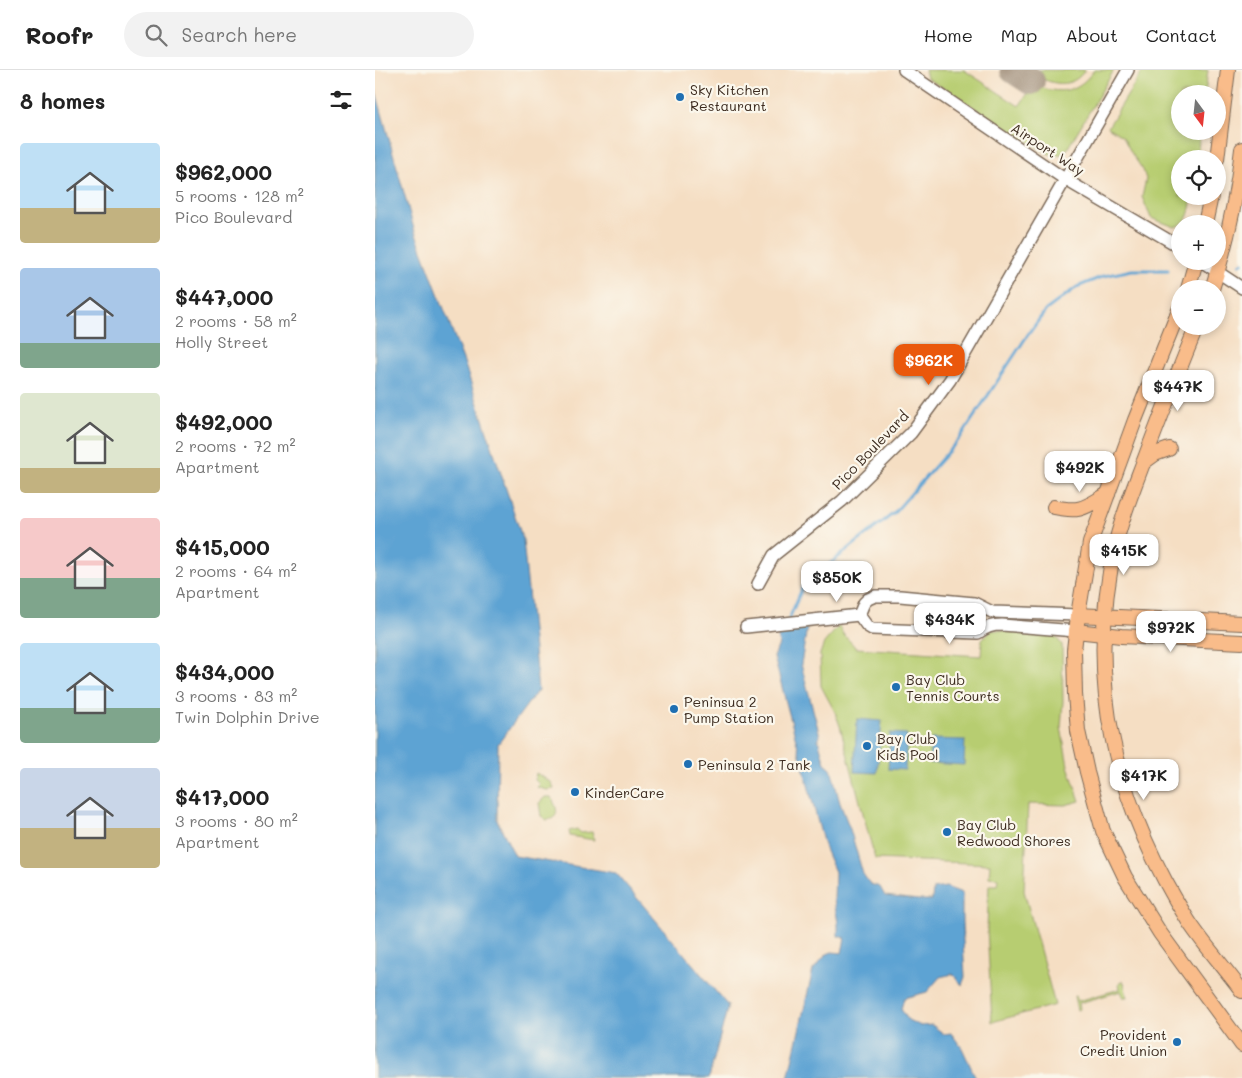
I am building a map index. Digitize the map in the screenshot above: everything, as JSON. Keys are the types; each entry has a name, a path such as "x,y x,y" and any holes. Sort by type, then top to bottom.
{"main road":[{"path":"1218,150 1228,70"},
{"path":"1215,280 1232,217 1242,148"},
{"path":"1171,330 1135,420 1090,543 1077,615 1074,650 1075,694 1079,731 1087,772 1103,831 1125,877 1160,933 1242,1044"},
{"path":"1193,335 1124,514 1119,532 1106,596 1102,634 1104,672 1110,728 1123,784 1136,821 1150,852 1190,922 1242,991"},
{"path":"1144,462 1155,454 1169,449"},
{"path":"1054,507 1072,511 1081,509 1108,494"},
{"path":"1077,615 1242,623"},
{"path":"1076,631 1242,642"}],"street":[{"name":"Airport Way","path":"904,70 1066,180 1171,242"},
{"name":"Pico Boulevard","path":"757,584 773,555 843,501 911,434 950,380 1128,70"},
{"path":"1215,270 1242,288"},
{"path":"859,614 868,599 875,596 900,596 974,603 992,612 1077,615"},
{"path":"746,628 859,614"},
{"path":"859,614 867,626 872,629 978,633 994,625 1003,625 1076,631"}],"green space":[{"path":"925,70 964,70 1019,106 1034,85 1052,90 1067,90 1088,78 1094,70 1114,70 1066,151 1055,155 1047,153 927,78"},
{"path":"1026,70 1085,70 1072,81 1057,83 1041,78"},
{"path":"1143,70 1208,70 1206,85 1171,85 1171,140 1199,140 1198,150 1171,150 1171,205 1190,205 1188,215 1171,215 1171,226 1151,218 1142,197 1146,179 1143,170 1123,137 1108,127"},
{"name":"Bay Club Redwood Shores","path":"839,626 843,634 856,648 981,656 982,639 992,630 1053,633 1062,645 1063,701 1061,727 1068,766 1080,801 1065,805 1028,804 1024,891 1055,1005 992,1022 987,928 989,885 997,885 998,878 989,877 990,864 875,859 840,726 821,686 820,654 824,643"},
{"path":"536,773 552,783 554,789 546,790 537,787 539,784 535,780"},
{"path":"545,797 551,797 557,812 554,817 547,820 541,816 539,803"},
{"path":"577,829 581,833 592,832 594,840 570,836 569,831"},
{"path":"1124,982 1127,997 1123,997 1121,991 1079,1003 1080,1009 1077,1010 1074,996 1076,996 1078,1001 1120,989 1119,983"}],"water":[{"path":"375,88 414,229 464,362 523,540 538,690 498,744 497,820 515,856 616,873 728,1006 709,1078 375,1078"},
{"path":"807,628 801,664 820,736 818,740 825,763 831,768 863,874 870,884 880,887 885,896 932,900 933,889 946,887 962,893 965,977 962,985 953,974 940,977 927,992 904,998 901,1009 908,1020 921,1026 932,1025 944,1034 951,1033 962,1048 976,1078 788,1078 813,970 827,954 832,952 842,953 845,938 838,936 834,900 835,872 825,849 774,657 779,644 777,633 785,630"},
{"name":"Bay Club Kids Pool","path":"857,719 882,721 877,773 854,772"},
{"path":"890,733 907,734 905,770 888,769"},
{"path":"931,739 965,740 964,765 929,763"}],"waterway":[{"path":"789,619 804,584 894,513 960,438 1046,310 1077,287 1104,276 1132,270 1168,270"}],"taxiway":[{"path":"1014,70 1031,81"}],"place":[{"name":"Sky Kitchen Restaurant","path":"680,97"},
{"name":"Bay Club Tennis Courts","path":"896,687"},
{"name":"Peninsua 2 Pump Station","path":"674,709"},
{"name":"Bay Club Kids Pool","path":"867,746"},
{"name":"Peninsula 2 Tank","path":"688,764"},
{"name":"KinderCare","path":"575,792"},
{"name":"Bay Club Redwood Shores","path":"947,832"},
{"name":"Provident Credit Union","path":"1177,1042"}]}
